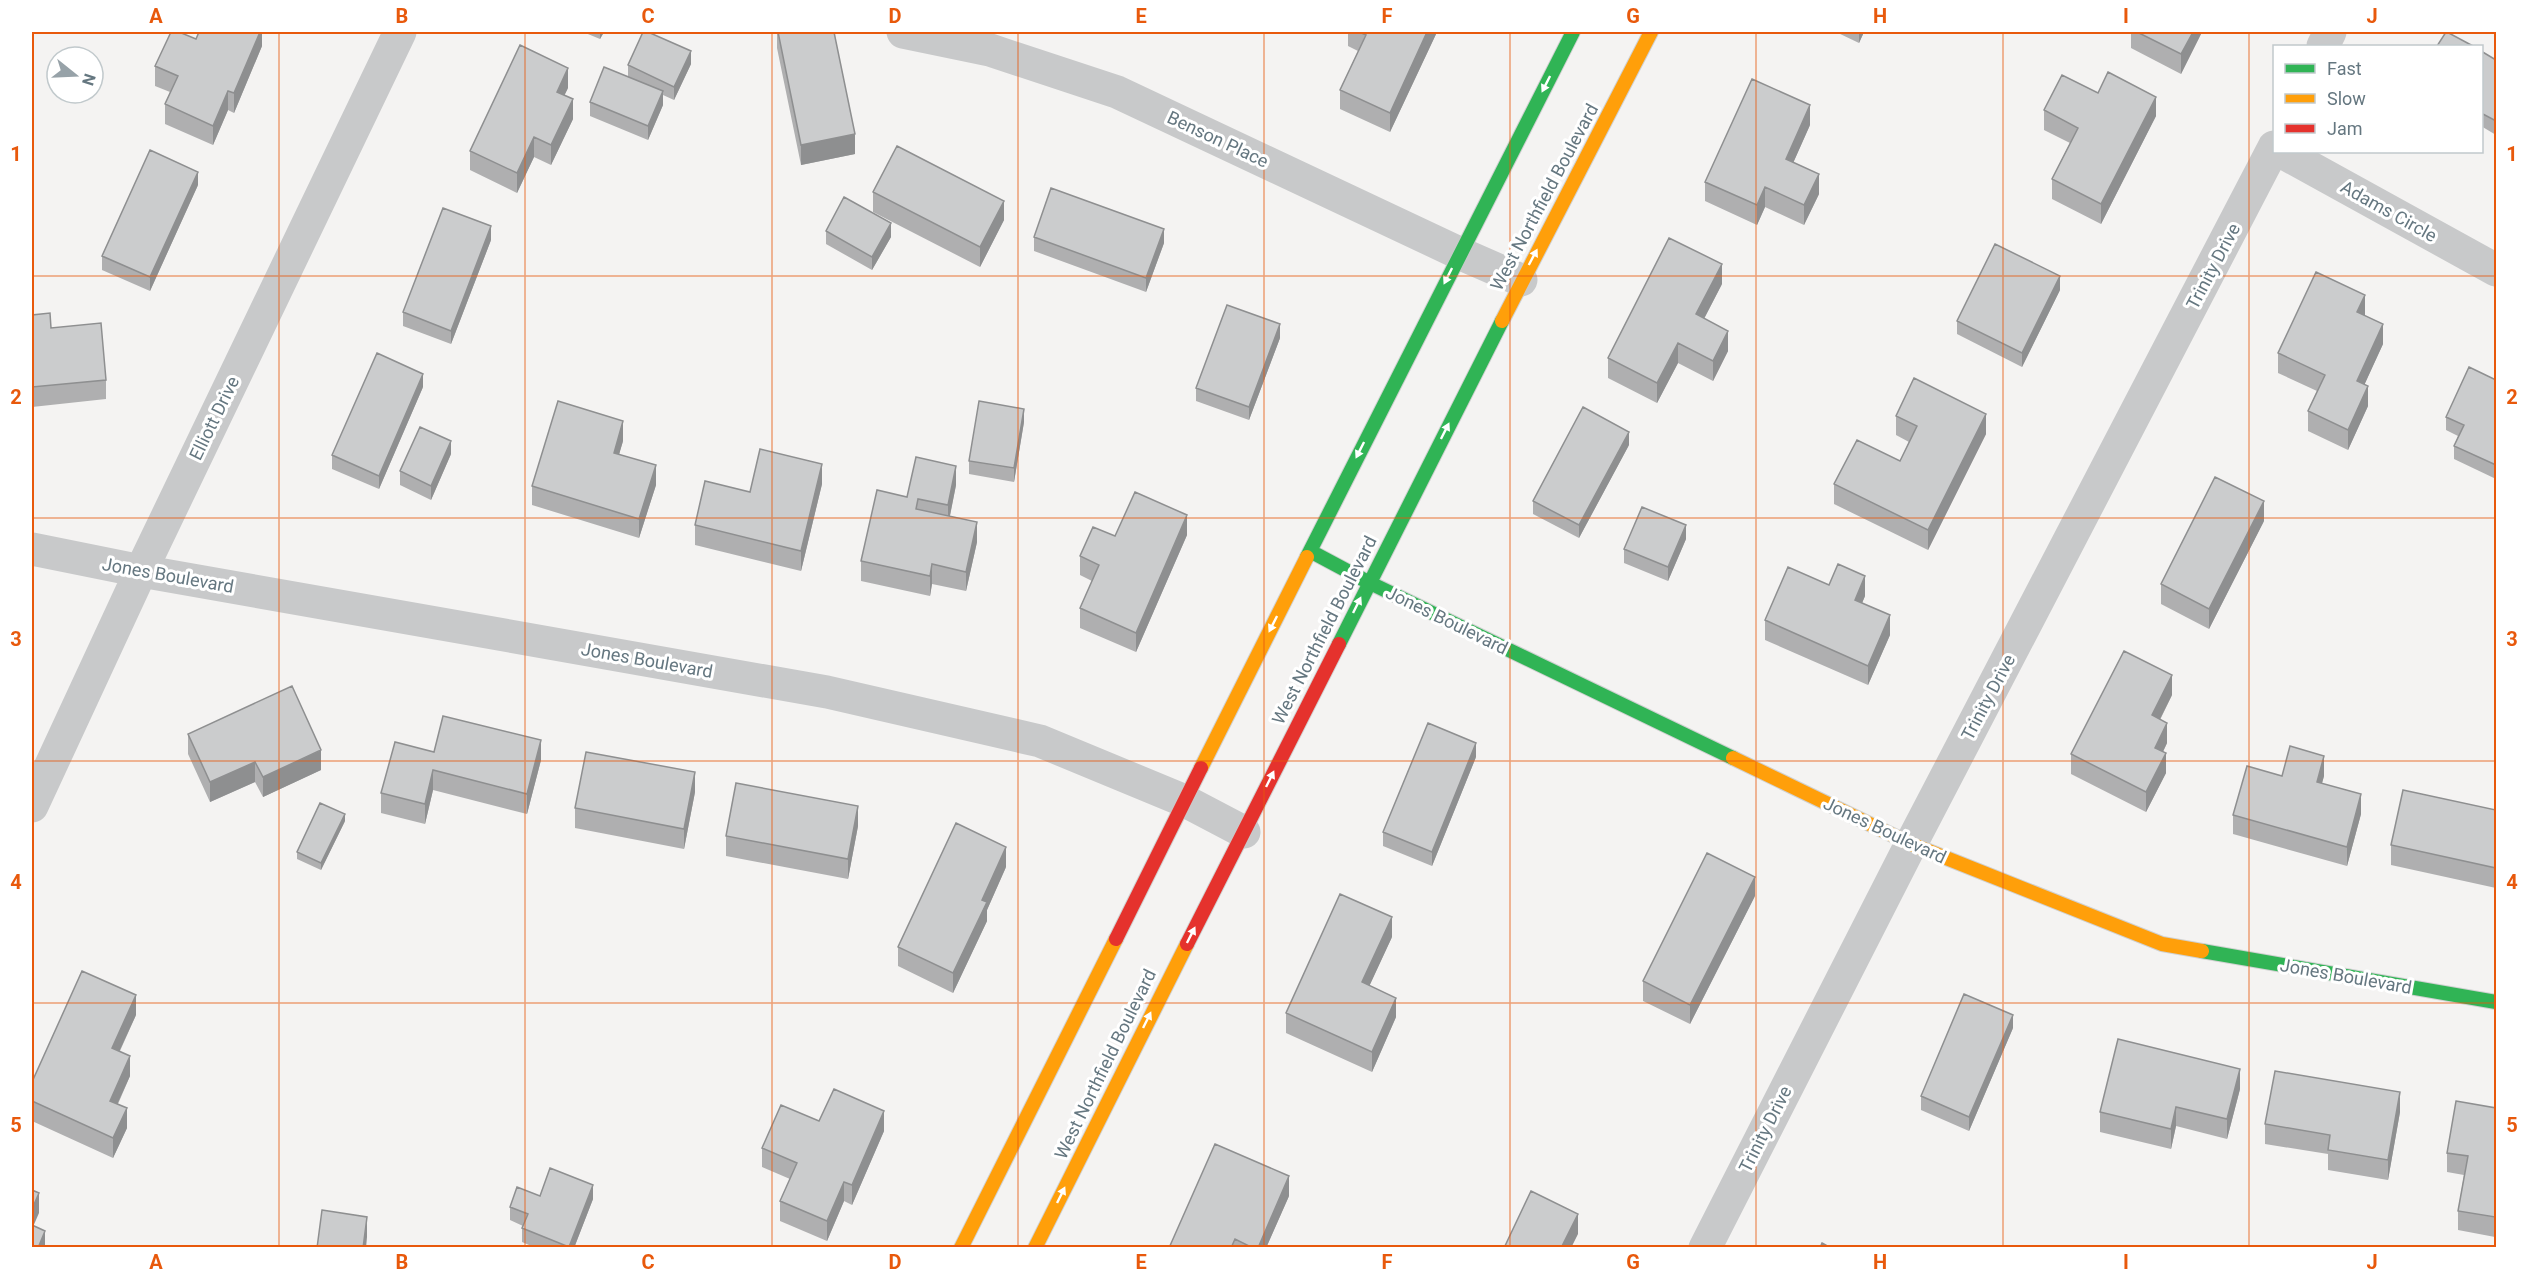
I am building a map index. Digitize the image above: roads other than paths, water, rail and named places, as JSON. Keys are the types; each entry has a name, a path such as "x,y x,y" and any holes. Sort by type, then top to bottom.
{"main road":[{"path":"961,1248 1459,253 1573,32"},
{"name":"West Northfield Boulevard","path":"1035,1248 1368,582 1521,280 1651,32"},
{"name":"Jones Boulevard","path":"1310,551 1368,582 1911,844 2162,944 2496,1002"}],"street":[{"name":"Elliott Drive","path":"32,806 141,571 400,32"},
{"name":"Benson Place","path":"903,32 990,50 1117,92 1521,280"},
{"name":"Trinity Drive","path":"1705,1248 1911,844 2273,149"},
{"name":"Adams Circle","path":"2284,153 2496,270"},
{"name":"Jones Boulevard","path":"32,549 141,571 826,692 1040,741 1185,801 1244,832"}]}
